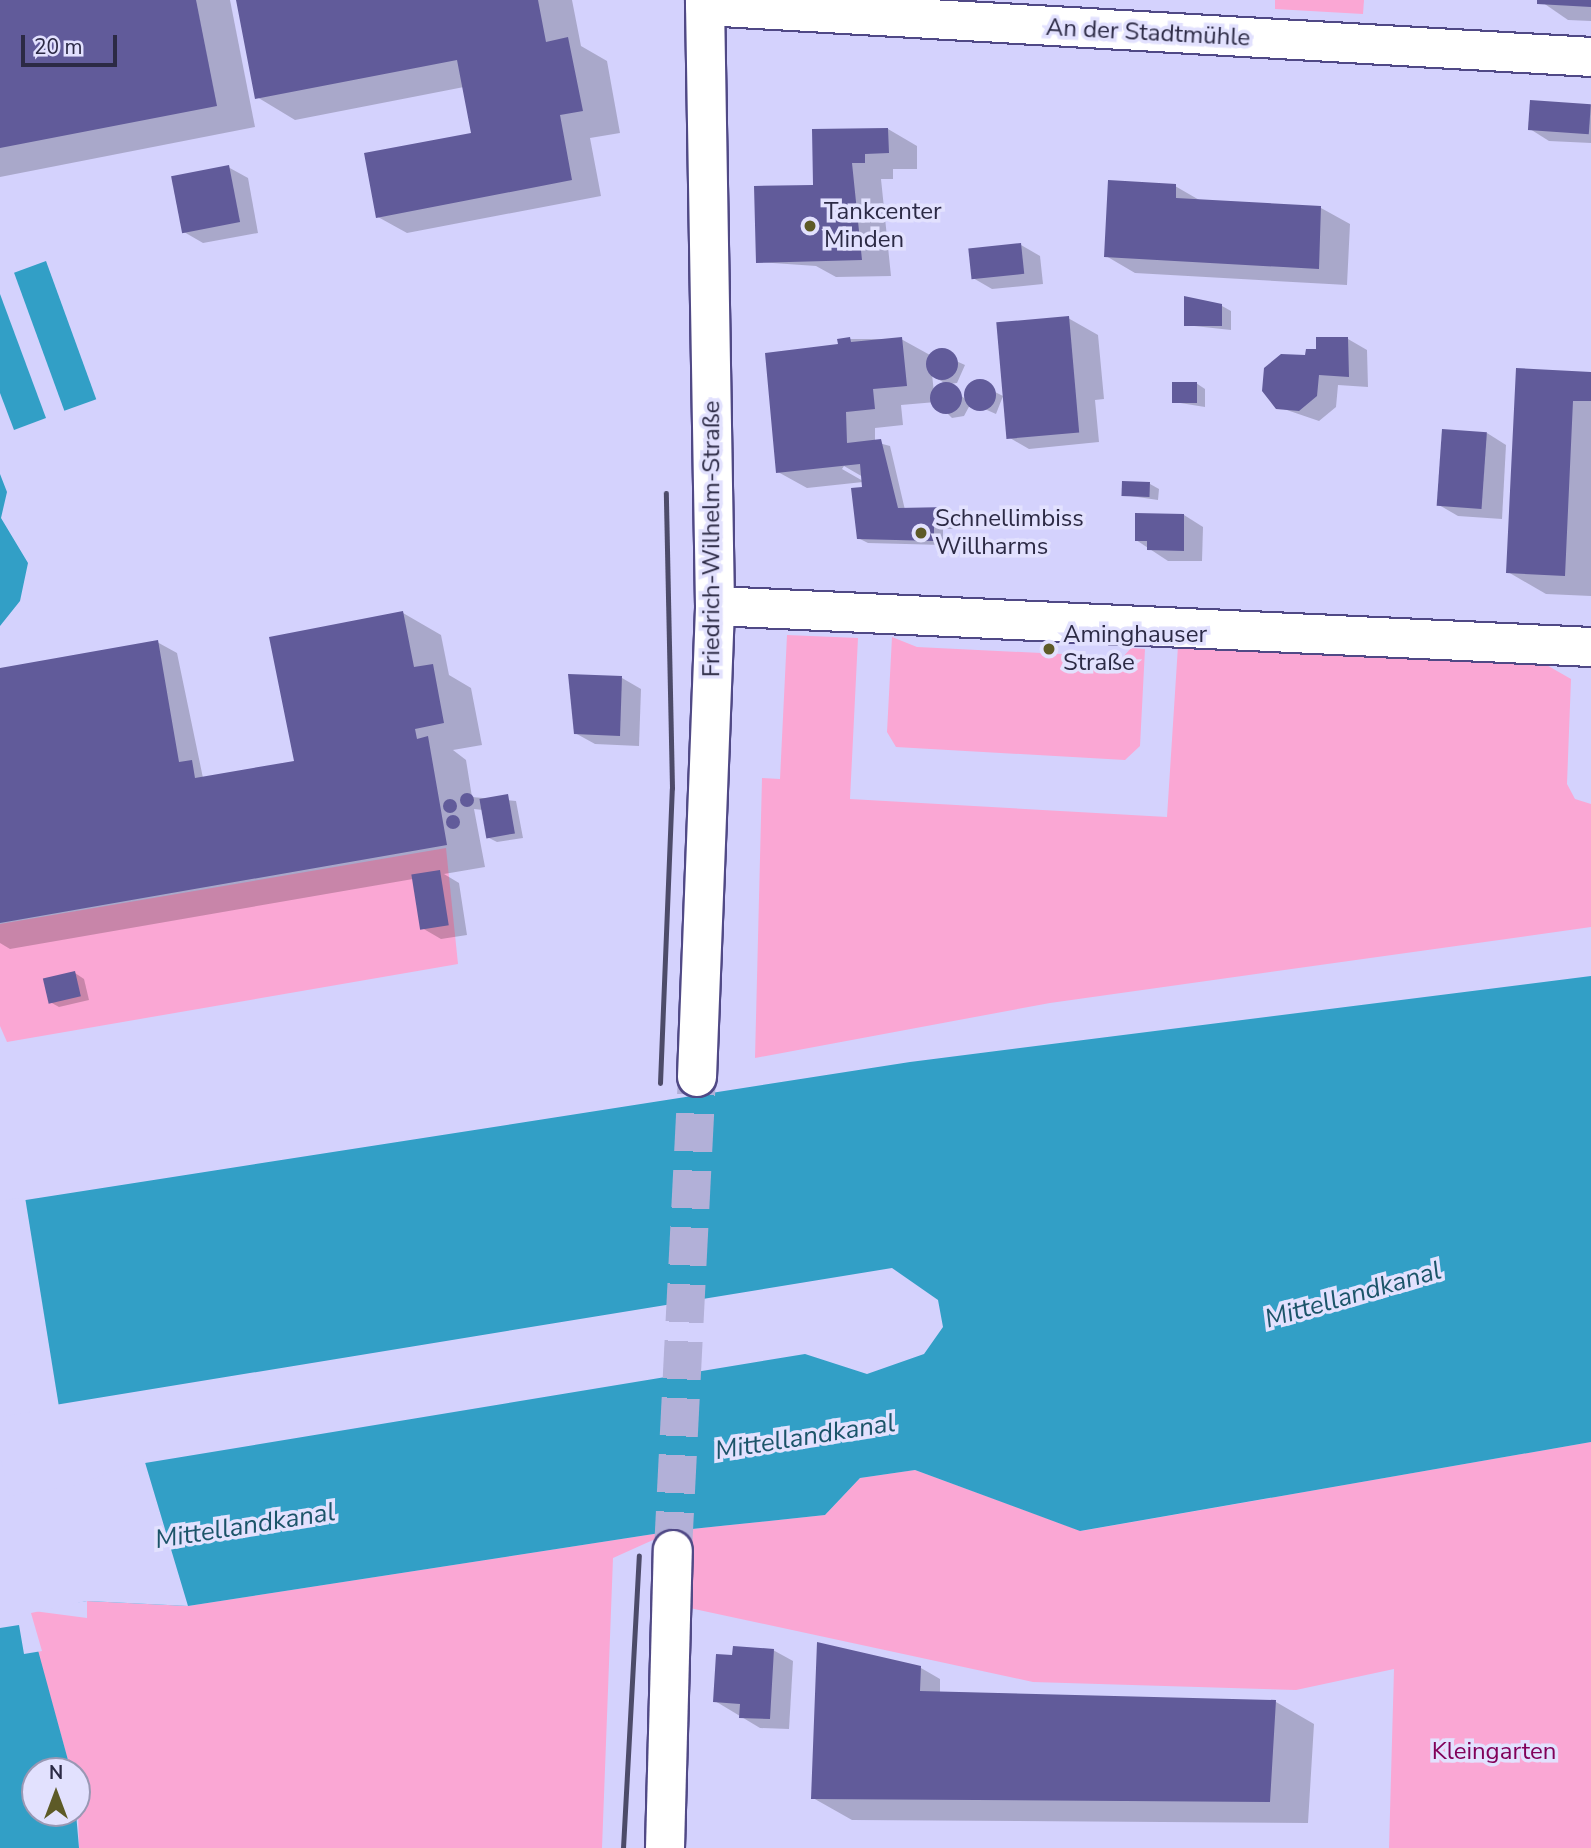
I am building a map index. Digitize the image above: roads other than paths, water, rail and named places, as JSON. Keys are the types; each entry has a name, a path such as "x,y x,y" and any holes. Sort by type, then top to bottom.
{"street":[{"name":"An der Stadtmühle","path":"705,3 1591,57"},
{"name":"Friedrich-Wilhelm-Straße","path":"697,1077 715,606 705,3"},
{"path":"715,606 1591,647"},
{"path":"665,1848 673,1550"}],"water":[{"path":"46,261 96,399 64,411 14,273"},
{"path":"0,294 46,418 14,430 0,393"},
{"path":"0,474 7,492 1,518 28,563 20,601 0,626"},
{"name":"Mittellandkanal","path":"1591,976 1591,1442 1080,1531 915,1470 860,1478 825,1515 673,1531 188,1606 87,1601 27,1610 67,1757 21,1757 21,1827 77,1827 79,1848 0,1848 0,1461 7,1500 79,1488 145,1463 805,1354 867,1374 924,1354 943,1327 938,1300 892,1268 0,1414 0,1204 910,1062"}],"tunnel":[{"path":"673,1550 697,1077"}],"railway":[{"path":"660,1083 672,788 666,493"},
{"path":"623,1848 639,1555"}],"place":[{"name":"Tankcenter Minden","path":"810,226"},
{"name":"Schnellimbiss Willharms","path":"921,533"},
{"name":"Aminghauser Straße","path":"1049,649"}],"park label":[{"name":"Kleingarten","path":"1494,1752"}]}
